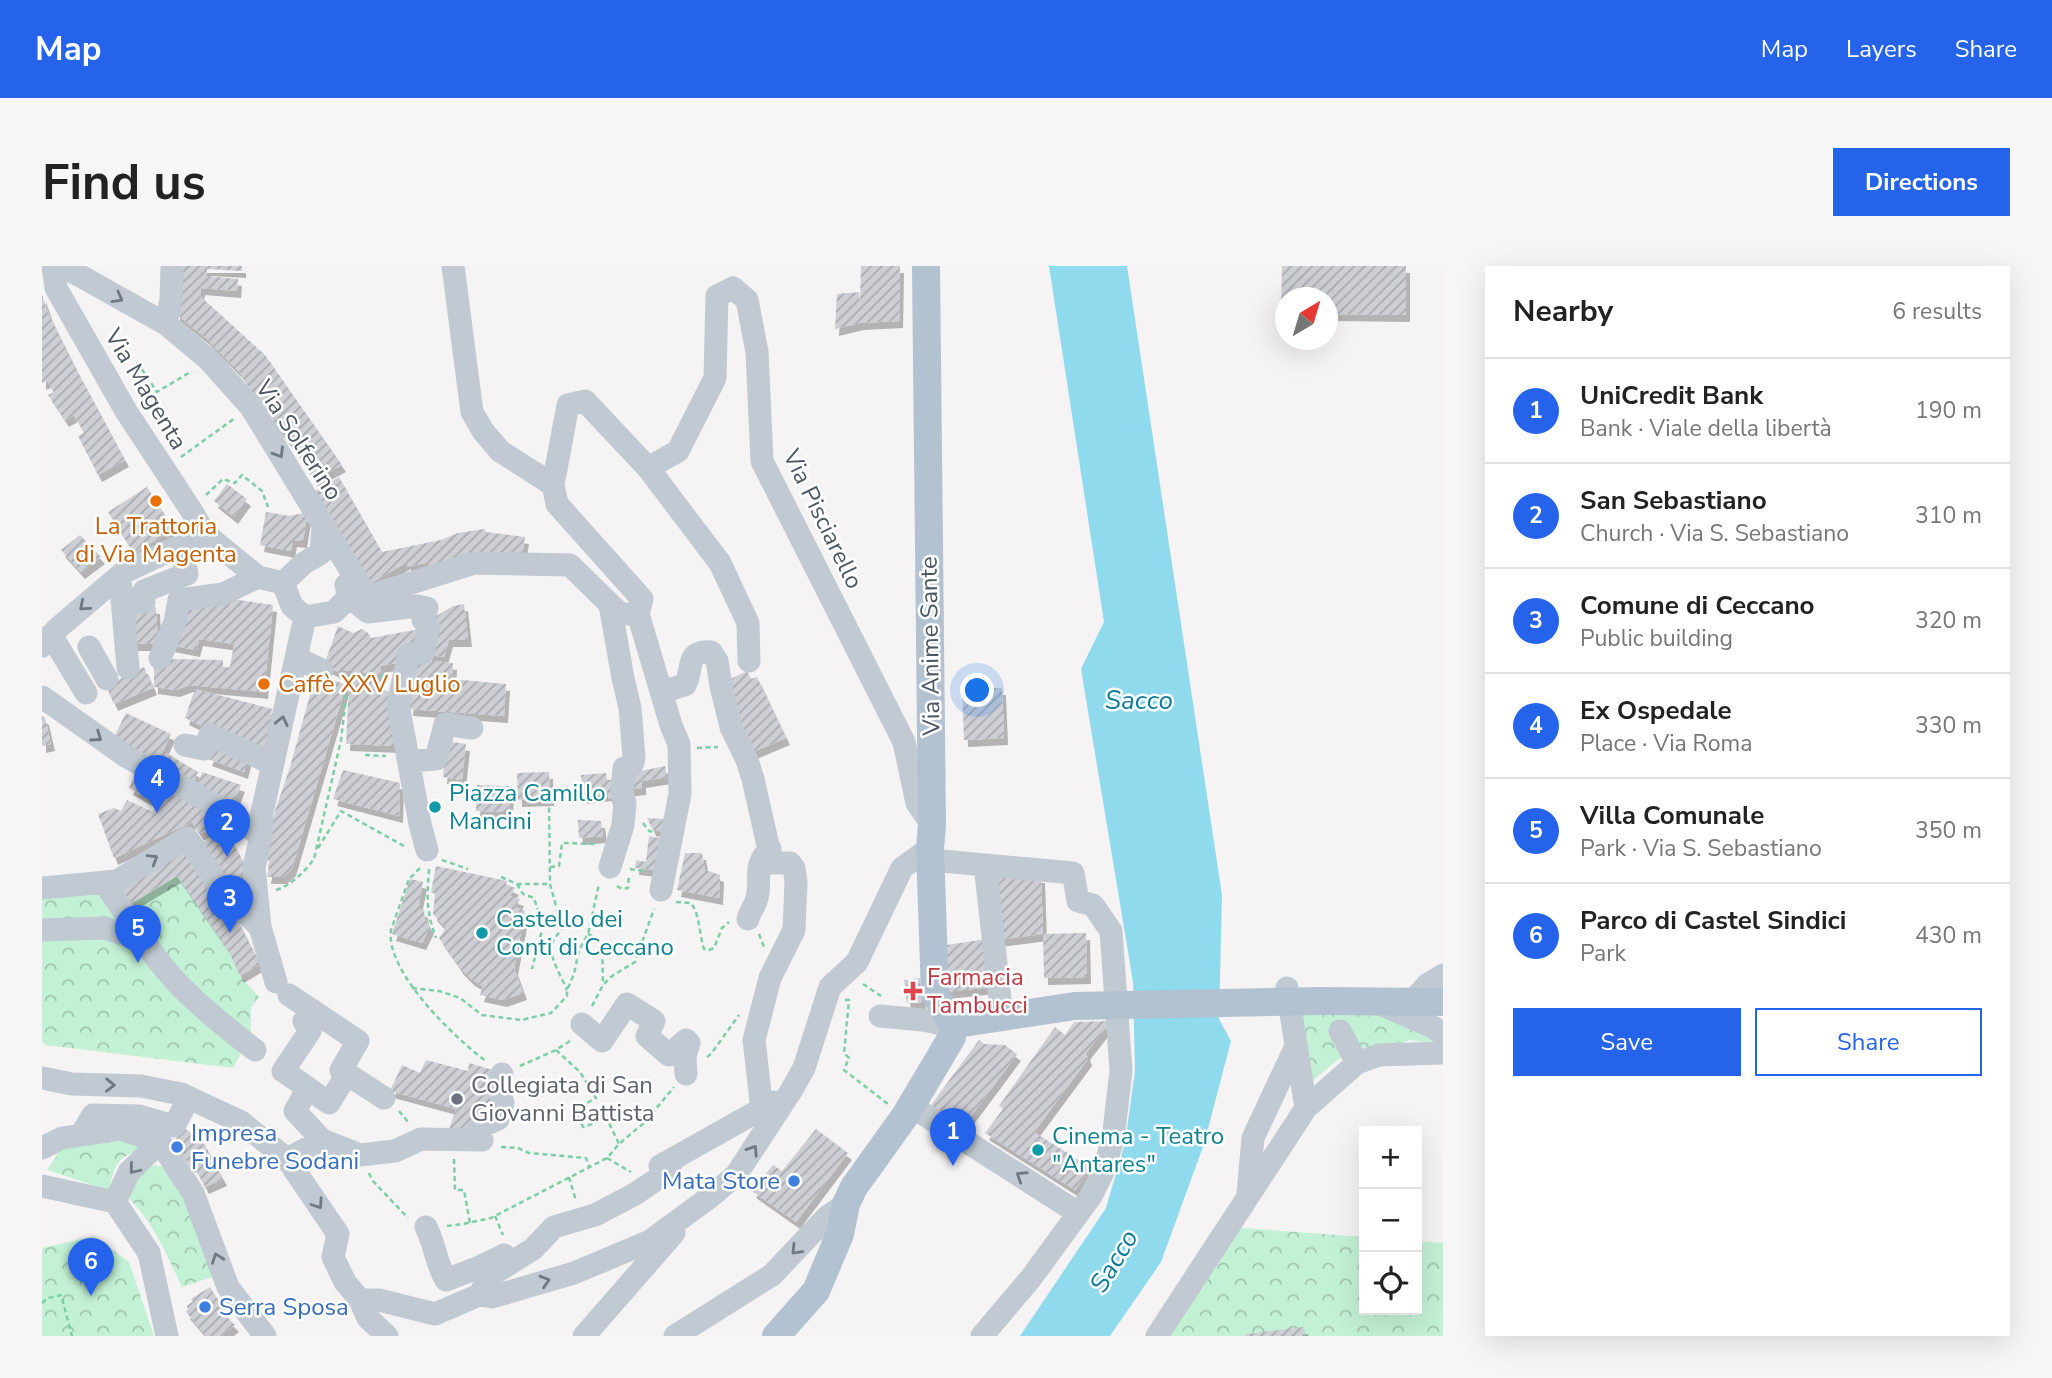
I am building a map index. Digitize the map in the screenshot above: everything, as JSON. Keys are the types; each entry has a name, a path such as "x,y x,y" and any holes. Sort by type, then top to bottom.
{"main road":[{"name":"Via Anime Sante","path":"926,266 931,844 935,994 953,1027"},
{"path":"776,1336 816,1291 840,1234 846,1204 853,1187 953,1027 1075,1006 1329,1013 1377,1003 1443,1002"}],"street":[{"name":"Via Solferino","path":"56,266 75,273 166,324 209,360 251,407 323,526"},
{"name":"Via Magenta","path":"56,266 56,288 125,411 205,534"},
{"path":"166,324 171,300 172,266"},
{"path":"453,266 472,412 483,431 500,451 553,485"},
{"name":"Via Pisciarello","path":"648,468 678,451 715,377 717,296 733,289 747,300 757,352 762,461 904,742 917,803 931,844"},
{"path":"659,893 680,794 680,749 638,614 642,599 557,504 553,485 568,405 585,401 648,468 720,563 748,623 749,661"},
{"path":"323,526 367,597 474,563 570,565 620,614 638,614"},
{"path":"321,553 323,526"},
{"path":"86,693 47,640 120,575 205,534 258,576 283,583"},
{"path":"122,601 144,602 144,591 187,574 181,545"},
{"path":"283,583 304,563 321,553"},
{"path":"321,553 343,572 349,597 368,612 416,606 427,608 423,620 429,627 424,653 409,654 398,704 410,761 422,851"},
{"path":"120,575 128,667"},
{"path":"160,658 175,622 179,600 223,594 258,576"},
{"path":"283,583 292,606 305,617"},
{"path":"305,617 334,612 349,597"},
{"path":"606,871 620,841 624,809 624,768 632,765 634,758 630,708 610,605"},
{"path":"305,617 262,813 261,836 254,867 260,927 283,989 358,1041 341,1070 384,1098"},
{"path":"89,647 107,679"},
{"path":"662,692 685,685 689,679 690,662 696,654 711,652 717,661 731,727 753,779 772,863 790,863 794,869 794,930 771,978 754,1040 762,1110"},
{"path":"296,658 322,670"},
{"path":"42,697 127,757 223,808 261,836"},
{"path":"410,761 436,759 444,724 471,728"},
{"path":"186,745 204,749 210,735 273,764"},
{"path":"42,888 117,881 187,838 225,894 260,927"},
{"path":"360,1300 379,1300 435,1314 479,1295 492,1297 574,1273 650,1241 736,1175 804,1068 830,988 857,962 902,868 931,844 985,865 1073,873 1078,901 1093,905 1111,931 1121,1071 1113,1139 1103,1172 1091,1196 1031,1278 985,1334"},
{"path":"748,919 757,897 758,869 770,849"},
{"path":"985,865 1002,1017"},
{"path":"104,882 145,942 179,985 224,1027 255,1050"},
{"path":"42,930 105,929 145,942"},
{"path":"794,930 802,941 797,961"},
{"path":"1411,1003 1428,984 1443,975"},
{"path":"1287,988 1306,1108"},
{"path":"1377,1003 1443,1034"},
{"path":"582,1024 602,1041 627,1004 654,1021 647,1036 669,1055 686,1041 689,1043 685,1056 686,1074"},
{"path":"312,1010 304,1021 310,1031 283,1071 329,1103 347,1074"},
{"path":"1329,1013 1357,1063"},
{"path":"880,1016 923,1020 953,1027"},
{"path":"1248,1196 1253,1138 1295,1048"},
{"path":"1157,1336 1306,1108 1357,1063 1379,1055 1443,1053"},
{"path":"308,1088 295,1111 322,1140 360,1155 395,1152 421,1139 468,1140 482,1126 498,1119 503,1103 498,1085 502,1074"},
{"path":"42,1078 72,1084 141,1086 181,1094 241,1122 287,1159 338,1234 333,1257 345,1282 360,1300 368,1318 387,1336"},
{"path":"637,1176 673,1160 791,1091"},
{"path":"81,1135 93,1115 139,1116 174,1126 189,1098"},
{"path":"903,1110 1078,1213"},
{"path":"42,1148 62,1138 121,1129 160,1142 193,1193 228,1287 265,1336"},
{"path":"287,1159 322,1140"},
{"path":"115,1202 129,1172 160,1142"},
{"path":"479,1295 491,1276 533,1249 554,1227 595,1215 635,1194 666,1173 673,1160"},
{"path":"42,1186 115,1202 149,1253 167,1336"},
{"path":"675,1336 772,1275 827,1217 846,1204"},
{"path":"584,1336 682,1224 684,1216"},
{"path":"426,1227 446,1280 477,1268 529,1241 542,1239"}],"path":[{"path":"137,362 157,392 209,360"},
{"path":"164,469 251,407"},
{"path":"191,510 223,479 235,484 242,475 262,491 268,506"},
{"path":"257,895 286,887 314,859 341,740 348,681 351,676 379,677 394,669 405,671"},
{"path":"322,670 348,681"},
{"path":"680,749 717,747"},
{"path":"412,988 439,991 460,998 482,1014 521,1020 551,1013 567,996 551,948 553,940 562,928 550,884 549,799"},
{"path":"624,809 641,808 643,824 649,831 671,836"},
{"path":"317,851 341,811 422,851 468,869"},
{"path":"550,867 559,866 562,843 601,844"},
{"path":"422,851 428,916 436,938"},
{"path":"422,851 409,879 390,936 395,956 412,988 473,1052 502,1074 570,1041 603,985 635,962 659,893 680,903 691,903 695,909 704,949 709,950 717,943 726,923 748,919 755,925 766,951 771,978"},
{"path":"567,990 574,974 579,950 588,934 606,871"},
{"path":"501,877 517,884 550,884"},
{"path":"517,884 523,894 534,898 543,926 532,969"},
{"path":"588,934 601,941 603,985"},
{"path":"855,979 882,996 880,1016"},
{"path":"842,1000 849,1000 844,1053 849,1058 844,1070 903,1110"},
{"path":"360,1155 373,1180 413,1223 426,1227 470,1223 495,1216 607,1158 645,1122 686,1074 711,1054 743,1010"},
{"path":"556,1050 580,1072 596,1098 576,1109 583,1127 607,1119 619,1144"},
{"path":"470,1223 464,1190 455,1190 468,1140 488,1146 518,1148 529,1153 586,1158 589,1166"},
{"path":"607,1158 637,1176"},
{"path":"569,1177 581,1219"},
{"path":"495,1216 510,1251"},
{"path":"42,1303 48,1298 61,1295 72,1336"}],"green space":[{"path":"177,876 228,950 240,976 259,997 251,1007 251,1036 233,1068 46,1045 42,1042 42,897 120,888 131,904"},
{"path":"1359,1007 1439,1039 1439,1045 1410,1040 1397,1045 1351,1049 1312,1081 1293,1009"},
{"path":"110,1136 144,1148 119,1162 109,1190 47,1170 63,1146"},
{"path":"156,1165 170,1169 186,1196 212,1277 182,1287 153,1229 129,1198 130,1190 143,1170"},
{"path":"1232,1227 1359,1237 1359,1315 1422,1315 1422,1241 1443,1243 1443,1336 1160,1336"},
{"path":"94,1236 129,1262 154,1336 42,1336 42,1248"}],"water":[{"name":"Sacco","path":"1049,266 1127,266 1222,895 1219,1019 1231,1041 1204,1144 1161,1262 1110,1336 1020,1336 1106,1208 1125,1143 1135,1071 1133,982 1081,669 1104,622"}],"building":[{"path":"179,266 242,266 242,271 207,269 207,276 238,279 237,291 201,288 200,296 265,355 342,465 314,480 239,372 206,338 176,314"},
{"path":"861,266 900,266 899,321 860,323 835,329 837,294 859,292 860,304"},
{"path":"1282,266 1406,266 1406,315 1338,314 1338,287 1282,287"},
{"path":"42,295 74,365 125,460 98,475 78,436 84,433 74,415 65,420 48,395 54,392 47,381 42,383"},
{"path":"339,477 382,552 484,529 486,532 525,537 522,555 464,554 463,558 430,569 429,562 407,567 407,562 369,584 313,492"},
{"path":"227,484 247,499 234,517 214,501"},
{"path":"147,487 174,529 134,553 108,512"},
{"path":"266,512 290,516 303,513 307,516 303,541 293,540 291,551 260,545"},
{"path":"80,535 101,557 81,572 61,550"},
{"path":"232,599 273,605 264,692 189,685 176,690 154,687 154,663 168,659 223,660 223,668 230,667 234,644 199,639 196,650 170,645 185,603"},
{"path":"464,604 468,640 449,640 444,657 428,655 428,621 453,606"},
{"path":"127,606 156,607 158,644 128,644"},
{"path":"338,626 353,633 362,629 371,638 425,628 403,662 380,666 382,674 375,676 372,673 343,670 340,673 324,665"},
{"path":"413,659 453,663 452,679 506,684 504,716 409,709"},
{"path":"144,667 153,688 114,704 106,686"},
{"path":"747,671 751,679 757,677 786,738 753,752 724,682"},
{"path":"316,673 346,685 292,869 283,877 267,877 270,861 264,860 275,811"},
{"path":"377,677 375,689 394,692 397,746 346,744 352,678"},
{"path":"1002,688 1004,738 964,740 962,689"},
{"path":"195,689 272,709 263,755 185,718"},
{"path":"126,713 171,734 159,760 113,739"},
{"path":"42,716 45,718 51,744 42,746"},
{"path":"446,741 466,744 462,780 443,777"},
{"path":"214,745 248,756 244,772 208,759"},
{"path":"166,753 198,772 192,785 159,767"},
{"path":"665,766 667,777 642,781 642,788 623,790 626,771"},
{"path":"138,769 211,811 220,824 200,834 192,822 114,858 98,814 114,808 121,811 127,800 153,812 157,804 129,788"},
{"path":"343,770 400,783 399,816 333,799"},
{"path":"202,772 241,785 234,803 197,788"},
{"path":"549,772 550,799 518,800 517,773"},
{"path":"606,773 607,780 622,779 620,796 609,799 608,794 583,797 581,775"},
{"path":"477,785 510,786 509,812 476,811"},
{"path":"647,818 664,819 663,832 652,829"},
{"path":"578,820 601,821 603,836 579,838"},
{"path":"226,830 249,872 229,883 203,842"},
{"path":"649,836 664,839 661,871 635,868 636,860 646,862"},
{"path":"186,844 233,911 260,964 240,976 228,950 177,876 130,904 120,888"},
{"path":"685,853 702,853 705,870 720,875 719,898 677,890"},
{"name":"Castello dei Conti di Ceccano","path":"436,866 507,881 506,884 515,888 510,896 520,899 516,907 525,911 514,968 523,993 503,1000 480,995 483,986 460,968 439,938 446,928 433,914 435,894 431,892"},
{"path":"1041,876 1043,934 997,940 992,877"},
{"path":"410,879 423,882 420,909 424,911 430,927 422,943 392,934"},
{"path":"1086,933 1087,977 1044,978 1043,934"},
{"path":"987,939 991,987 944,992 940,946"},
{"name":"Farmacia Tambucci","path":"920,978 922,1002 907,1003 904,980"},
{"path":"1111,1021 1086,1053 1088,1059 1034,1132 1091,1168 1075,1190 985,1133 1003,1109 999,1106 1055,1027 1065,1035 1074,1022"},
{"path":"979,1040 984,1044 1005,1045 1017,1054 962,1128 931,1105"},
{"name":"Collegiata di San Giovanni Battista","path":"426,1060 468,1071 469,1063 493,1070 495,1095 489,1114 480,1114 472,1136 449,1129 456,1109 390,1091 402,1065 420,1073"},
{"path":"186,1129 205,1145 223,1179 205,1187 193,1165 191,1166 173,1141"},
{"name":"Mata Store","path":"816,1129 848,1153 796,1222 752,1191 773,1165 782,1171"},
{"path":"210,1287 223,1308 220,1310 235,1325 221,1336 206,1336 186,1312 187,1306 193,1301 191,1299"},
{"path":"1304,1327 1305,1336 1246,1336 1246,1334"}],"place":[{"name":"La Trattoria di Via Magenta","path":"156,501"},
{"name":"Caffè XXV Luglio","path":"264,684"},
{"name":"Piazza Camillo Mancini","path":"435,807"},
{"name":"Ex Ospedale","path":"157,813"},
{"name":"San Sebastiano","path":"227,857"},
{"name":"Comune di Ceccano","path":"230,933"},
{"name":"Castello dei Conti di Ceccano","path":"482,933"},
{"name":"Villa Comunale","path":"138,963"},
{"name":"Farmacia Tambucci","path":"913,991"},
{"name":"Collegiata di San Giovanni Battista","path":"457,1099"},
{"name":"Impresa Funebre Sodani","path":"177,1147"},
{"name":"Cinema - Teatro \"Antares\"","path":"1038,1150"},
{"name":"UniCredit Bank","path":"953,1166"},
{"name":"Mata Store","path":"794,1181"},
{"name":"Parco di Castel Sindici","path":"91,1296"},
{"name":"Serra Sposa","path":"205,1307"}]}
